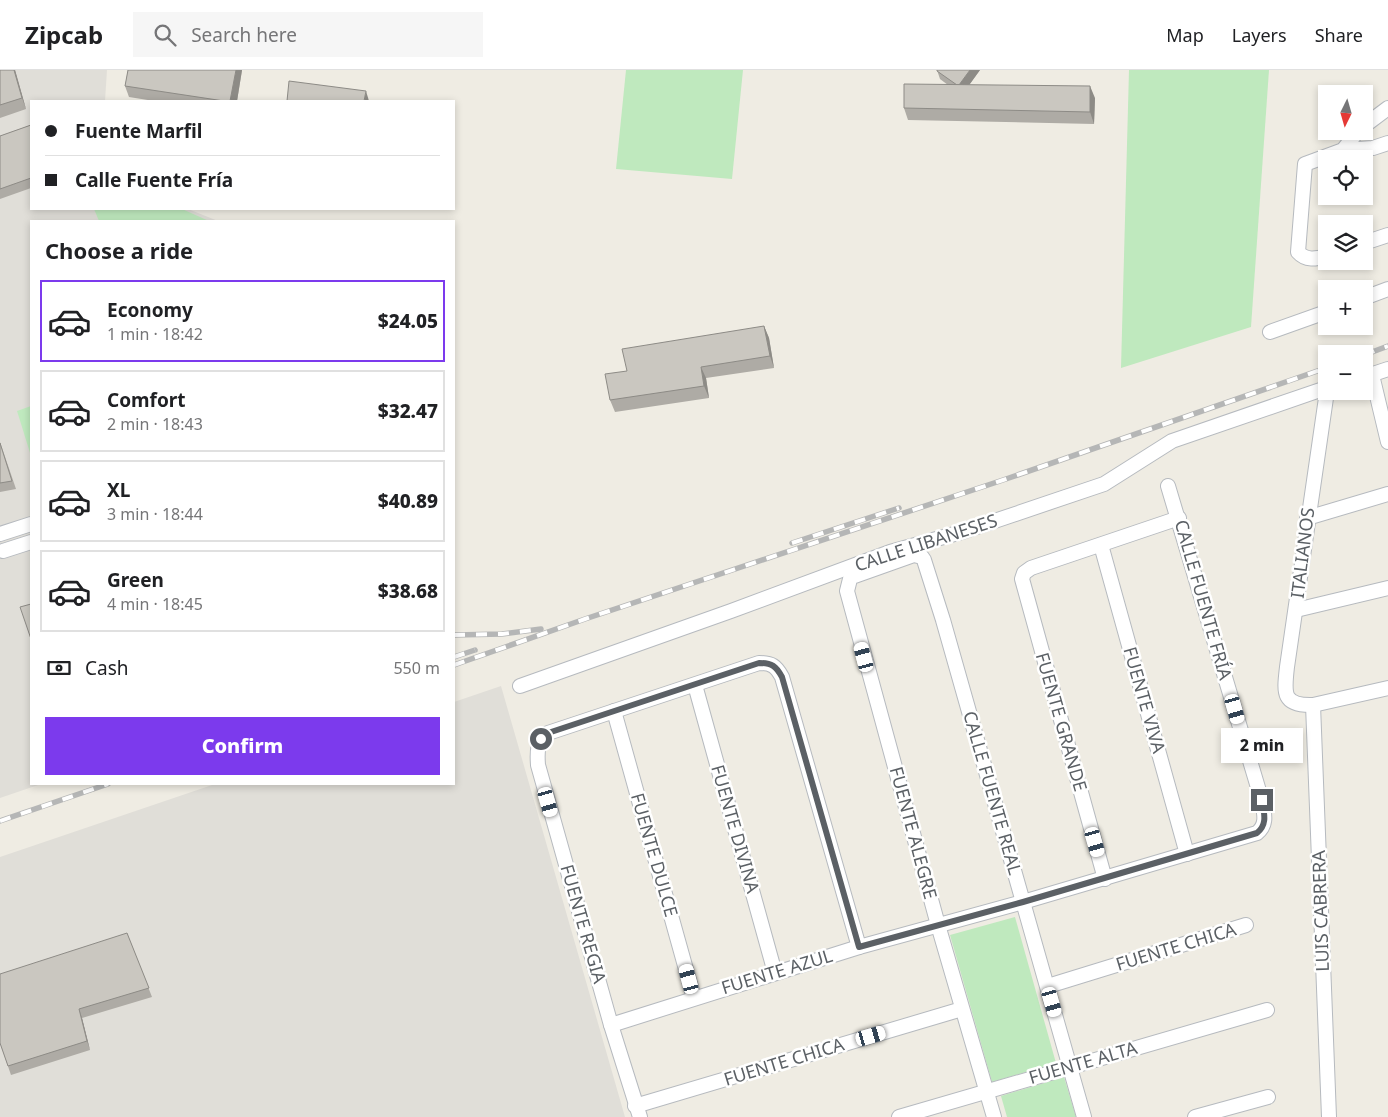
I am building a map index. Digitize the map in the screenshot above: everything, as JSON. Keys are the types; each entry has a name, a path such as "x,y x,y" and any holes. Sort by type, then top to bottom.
{"street":[{"path":"1373,119 1388,108"},
{"path":"1343,150 1351,140"},
{"path":"1343,150 1374,148 1388,143"},
{"path":"1318,159 1305,164 1298,252 1302,258 1318,259"},
{"path":"1373,240 1388,235"},
{"path":"1373,295 1388,289"},
{"path":"1270,332 1318,315"},
{"path":"1373,374 1388,369"},
{"path":"1373,392 1388,442"},
{"name":"CALLE LIBANESES","path":"520,686 890,552 965,531 1097,486 1116,477 1172,441 1318,393"},
{"name":"ITALIANOS","path":"1307,705 1288,699 1285,686 1325,400"},
{"name":"CALLE FUENTE FRÍA","path":"1168,486 1262,800 1265,817 1261,830"},
{"path":"1307,518 1388,494"},
{"path":"1101,545 1179,518"},
{"path":"0,534 30,524"},
{"path":"1,552 30,542"},
{"name":"FUENTE GRANDE","path":"1101,545 1031,568 1024,573 1022,579 1105,879"},
{"name":"FUENTE VIVA","path":"1101,545 1188,854"},
{"name":"CALLE FUENTE REAL","path":"852,577 914,555 922,557 927,568 1084,1117"},
{"name":"FUENTE ALEGRE","path":"852,577 848,584 849,600 938,925 994,1117"},
{"path":"1296,610 1388,588"},
{"path":"614,711 752,666 767,663 777,668 782,677 859,947"},
{"name":"FUENTE DIVINA","path":"695,684 775,973"},
{"path":"1307,705 1388,688"},
{"name":"LUIS CABRERA","path":"1307,705 1328,1117"},
{"name":"FUENTE REGIA","path":"614,711 548,733 541,739 537,750 538,765 611,1025 638,1112"},
{"name":"FUENTE DULCE","path":"614,711 694,998"},
{"name":"FUENTE AZUL","path":"611,1025 859,947 1105,879 1257,833 1261,830"},
{"name":"FUENTE CHICA","path":"1048,986 1246,925"},
{"name":"FUENTE CHICA","path":"638,1112 962,1008"},
{"name":"FUENTE ALTA","path":"899,1117 1267,1010"},
{"path":"1195,1117 1268,1096"}],"shaded area":[{"path":"0,70 107,70 105,100 30,100 30,210 190,210 216,220 30,220 30,785 38,785 0,798"},
{"path":"501,686 625,1117 0,1117 0,857 212,785 455,785 455,702"}],"green space":[{"path":"626,70 743,70 732,179 616,169"},
{"path":"1129,70 1269,70 1251,327 1121,368"},
{"path":"94,210 184,210 207,220 99,220"},
{"path":"30,406 30,453 17,411"},
{"path":"1015,917 1056,1063 992,1082 950,935"},
{"path":"1064,1077 1076,1117 1007,1117 1001,1096"}],"building":[{"path":"0,70 14,70 22,98 0,105"},
{"path":"128,70 236,70 230,100 217,100 125,86"},
{"path":"937,70 970,70 959,85 957,85"},
{"path":"289,81 366,91 364,100 287,100"},
{"path":"904,84 1090,86 1090,112 904,108"},
{"path":"30,125 30,178 0,189 0,136"},
{"path":"764,326 770,356 701,367 704,386 610,400 605,374 627,371 622,349"},
{"path":"0,443 12,481 0,483"},
{"path":"30,604 30,636 20,607"},
{"path":"127,933 149,988 79,1009 87,1041 8,1066 0,1043 0,974"}],"railway":[{"path":"1373,352 1388,346"},
{"path":"455,665 585,619 1003,480 1318,371"},
{"path":"792,543 899,508"},
{"path":"455,635 502,634 541,629"},
{"path":"455,657 475,650"},
{"path":"0,821 105,785"}],"route":[{"path":"541,739 548,733 759,663 773,665 782,677 859,947 1105,879 1257,833 1265,822 1262,800"}]}
